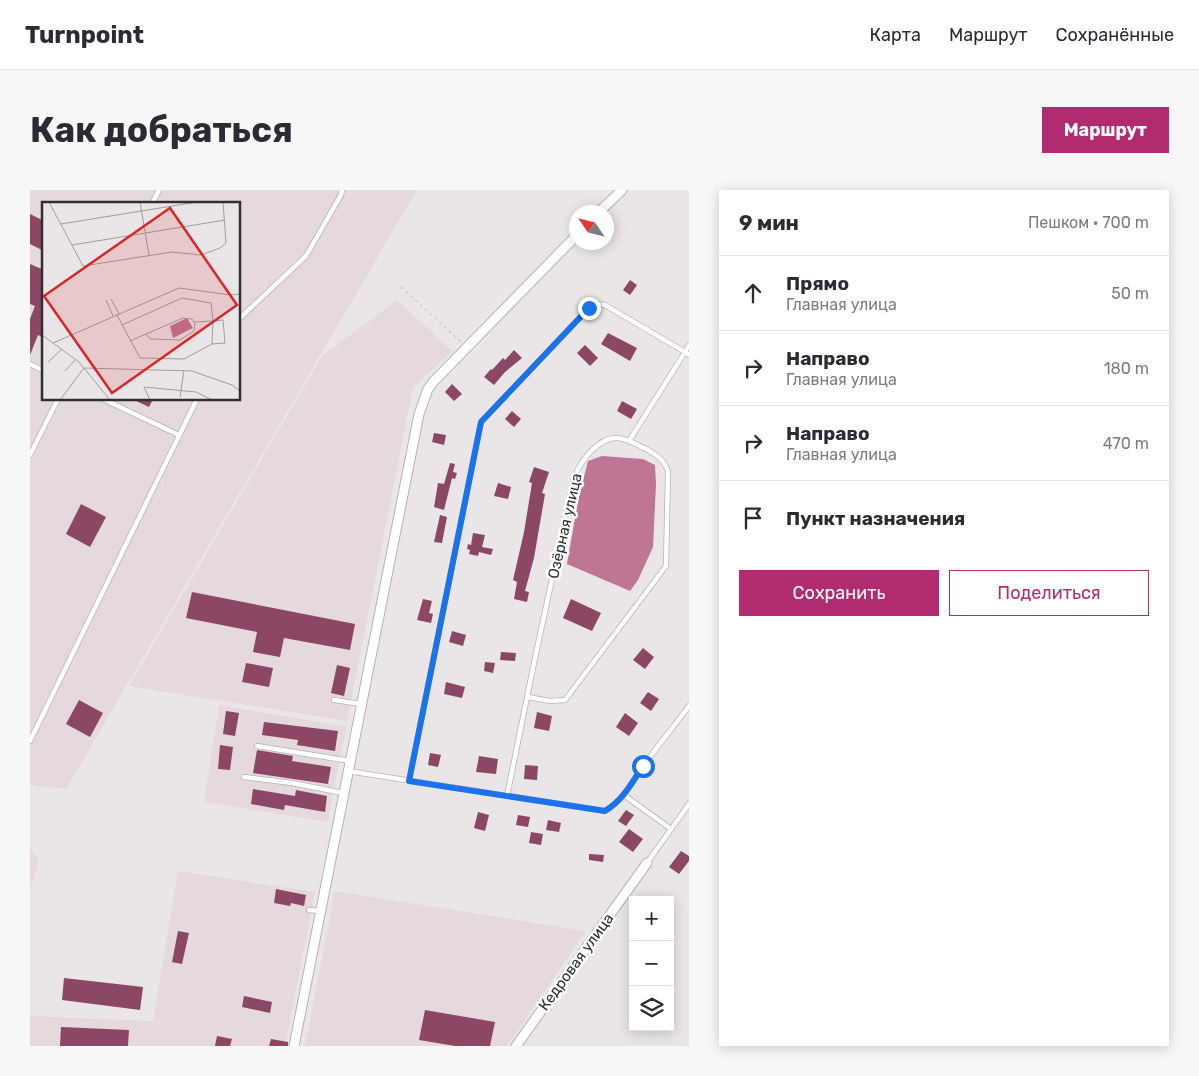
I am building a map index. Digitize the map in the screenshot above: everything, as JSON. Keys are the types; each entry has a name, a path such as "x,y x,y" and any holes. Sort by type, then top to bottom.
{"street":[{"path":"606,205 622,190"},
{"path":"294,1046 419,414 434,380 569,243"},
{"name":"Кедровая улица","path":"516,1046 647,862"}],"lane":[{"path":"153,202 159,190"},
{"path":"240,318 306,256 341,195 342,190"},
{"path":"409,781 481,422 589,308 597,304 605,305 687,354"},
{"path":"629,441 687,354 689,345"},
{"path":"30,364 42,369"},
{"path":"30,455 58,400"},
{"path":"105,400 179,435"},
{"path":"30,741 196,400"},
{"name":"Озёрная улица","path":"508,796 535,658 574,477 587,455 607,440 617,438 629,441 656,454 664,461 668,471 666,566 565,700 550,701 528,697"},
{"path":"334,700 361,704"},
{"path":"348,771 605,811 616,805 689,706"},
{"path":"257,746 350,761"},
{"path":"244,777 292,783 344,793"},
{"path":"624,795 671,829"},
{"name":"Кедровая улица","path":"647,862 689,804"},
{"path":"309,910 320,911"}],"path":[{"path":"401,287 465,346"}],"shaded area":[{"path":"30,190 417,190 66,789 30,785"},
{"path":"397,300 452,351 413,388 347,721 129,686 322,356"},
{"path":"602,456 643,459 655,465 653,547 638,580 630,591 567,564 578,501 588,461"},
{"path":"219,705 347,727 334,788 293,780 291,786 333,794 328,822 204,802"},
{"path":"30,848 39,860 30,890"},
{"path":"178,871 315,892 285,1046 30,1046 30,1016 153,1021"},
{"path":"335,891 586,931 507,1046 305,1046"}],"building":[{"path":"30,214 42,220 42,250 30,244"},
{"path":"30,264 42,269 42,337 38,335 30,355 30,319 35,306 30,304"},
{"path":"630,280 637,285 630,295 623,290"},
{"path":"608,333 637,348 630,361 601,344"},
{"path":"585,345 598,358 590,366 577,353"},
{"path":"514,350 522,358 505,372 494,385 484,377 503,358 505,360"},
{"path":"452,384 462,394 454,401 445,392"},
{"path":"134,400 152,400 149,407"},
{"path":"622,401 637,409 631,419 617,411"},
{"path":"512,411 521,419 514,427 505,419"},
{"path":"434,433 446,435 444,445 432,442"},
{"path":"450,463 455,464 453,472 457,473 455,479 452,478 444,510 434,507 438,483 444,484"},
{"path":"534,467 549,472 542,493 545,494 534,558 525,591 529,592 527,602 514,599 517,582 513,580 524,532 532,483 529,482"},
{"path":"498,483 511,487 508,499 494,496"},
{"path":"81,504 106,517 90,547 66,534"},
{"path":"440,515 447,517 442,543 434,542"},
{"path":"473,533 485,535 482,547 493,549 491,555 479,552 478,556 469,554 470,550 467,549 468,544 471,545"},
{"path":"192,592 355,624 350,650 284,638 280,657 253,652 257,632 186,618"},
{"path":"423,599 432,601 429,613 433,614 431,623 417,620"},
{"path":"571,599 601,613 592,631 563,618"},
{"path":"452,631 466,635 463,646 449,642"},
{"path":"643,648 654,657 645,669 633,660"},
{"path":"501,652 516,653 515,661 500,660"},
{"path":"485,662 495,663 493,673 484,671"},
{"path":"246,663 273,668 269,687 242,682"},
{"path":"337,665 350,668 344,696 331,693"},
{"path":"446,682 465,687 462,698 444,694"},
{"path":"648,692 659,699 651,711 640,703"},
{"path":"79,700 103,713 90,737 66,724"},
{"path":"226,711 239,713 235,736 223,734"},
{"path":"537,712 552,716 549,731 534,728"},
{"path":"625,713 638,723 629,736 616,727"},
{"path":"264,722 338,731 335,751 297,745 298,740 262,735"},
{"path":"220,745 233,747 230,770 218,769"},
{"path":"257,750 293,756 292,761 331,767 328,784 253,773"},
{"path":"430,753 441,755 438,767 428,765"},
{"path":"479,756 498,759 496,774 476,772"},
{"path":"525,765 538,766 537,780 524,779"},
{"path":"253,789 295,796 296,790 327,796 325,812 285,805 284,810 251,804"},
{"path":"626,810 634,815 626,826 618,821"},
{"path":"478,812 489,815 485,831 474,828"},
{"path":"518,815 530,817 528,827 516,825"},
{"path":"548,820 561,823 559,832 546,830"},
{"path":"629,829 643,839 633,852 619,842"},
{"path":"531,832 543,834 541,845 529,843"},
{"path":"681,851 689,856 689,861 679,874 669,867"},
{"path":"589,854 604,855 603,862 589,860"},
{"path":"276,889 306,895 304,906 291,903 290,906 274,903"},
{"path":"178,931 189,933 182,964 172,962"},
{"path":"64,978 143,987 140,1010 62,1000"},
{"path":"244,996 272,1002 270,1013 242,1007"},
{"path":"425,1010 495,1022 490,1046 455,1046 419,1040"},
{"path":"61,1027 129,1030 128,1046 60,1046"},
{"path":"217,1036 232,1039 230,1046 215,1046"},
{"path":"271,1039 288,1042 288,1046 269,1046"}],"route":[{"path":"589,308 481,422 409,781 605,811 616,805 643,766"}]}
